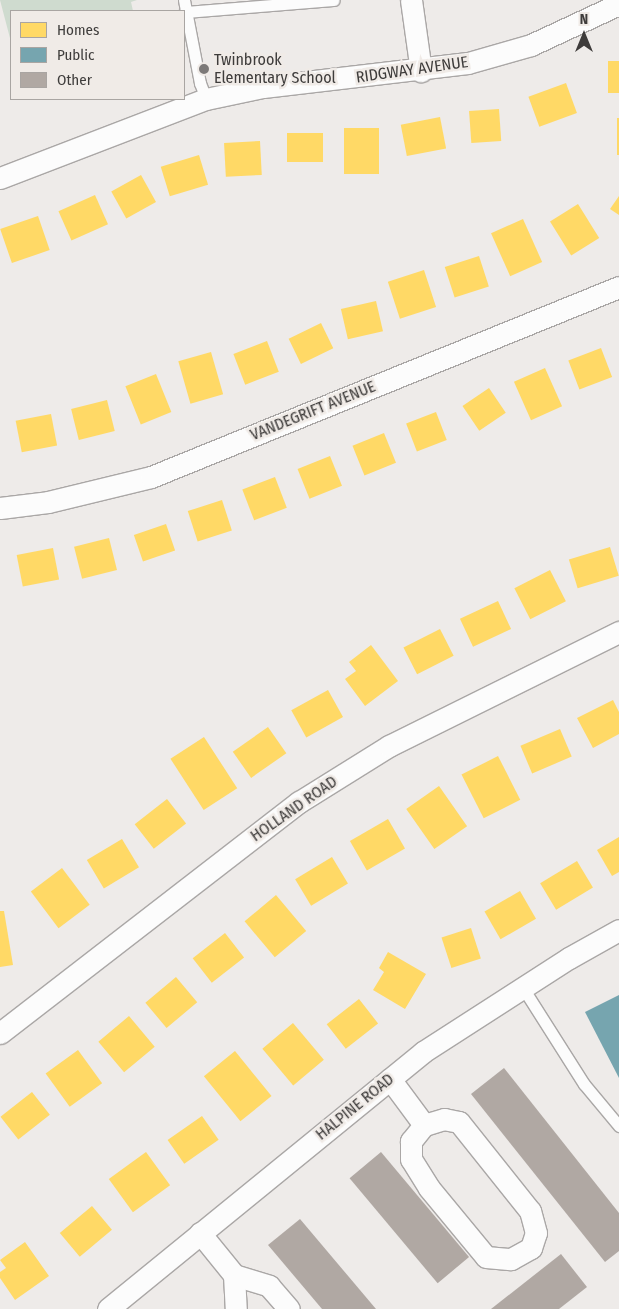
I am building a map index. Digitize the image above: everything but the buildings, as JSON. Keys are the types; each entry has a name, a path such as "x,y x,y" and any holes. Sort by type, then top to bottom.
{"street":[{"path":"411,0 420,71"},
{"name":"RIDGWAY AVENUE","path":"0,178 206,99 263,86 420,71 468,64 531,45 619,4"},
{"name":"VANDEGRIFT AVENUE","path":"0,508 48,502 151,477 619,287"},
{"name":"HOLLAND ROAD","path":"0,1033 299,802 389,746 619,632"},
{"name":"HALPINE ROAD","path":"108,1309 423,1052 619,930"},
{"path":"390,1079 424,1125"},
{"path":"444,1119 459,1122 530,1211 536,1233 531,1248 511,1259 486,1257 429,1188 410,1159 411,1141 424,1125 444,1119"},
{"path":"200,1233 234,1275 269,1286 289,1309"},
{"path":"234,1275 236,1309"}],"lane":[{"path":"206,99 185,12 334,0"},
{"path":"523,988 584,1084 618,1123"}],"shaded area":[{"path":"0,0 137,0 131,2 133,10 10,10 10,38"}],"place":[{"name":"Twinbrook Elementary School","path":"204,69"}]}
